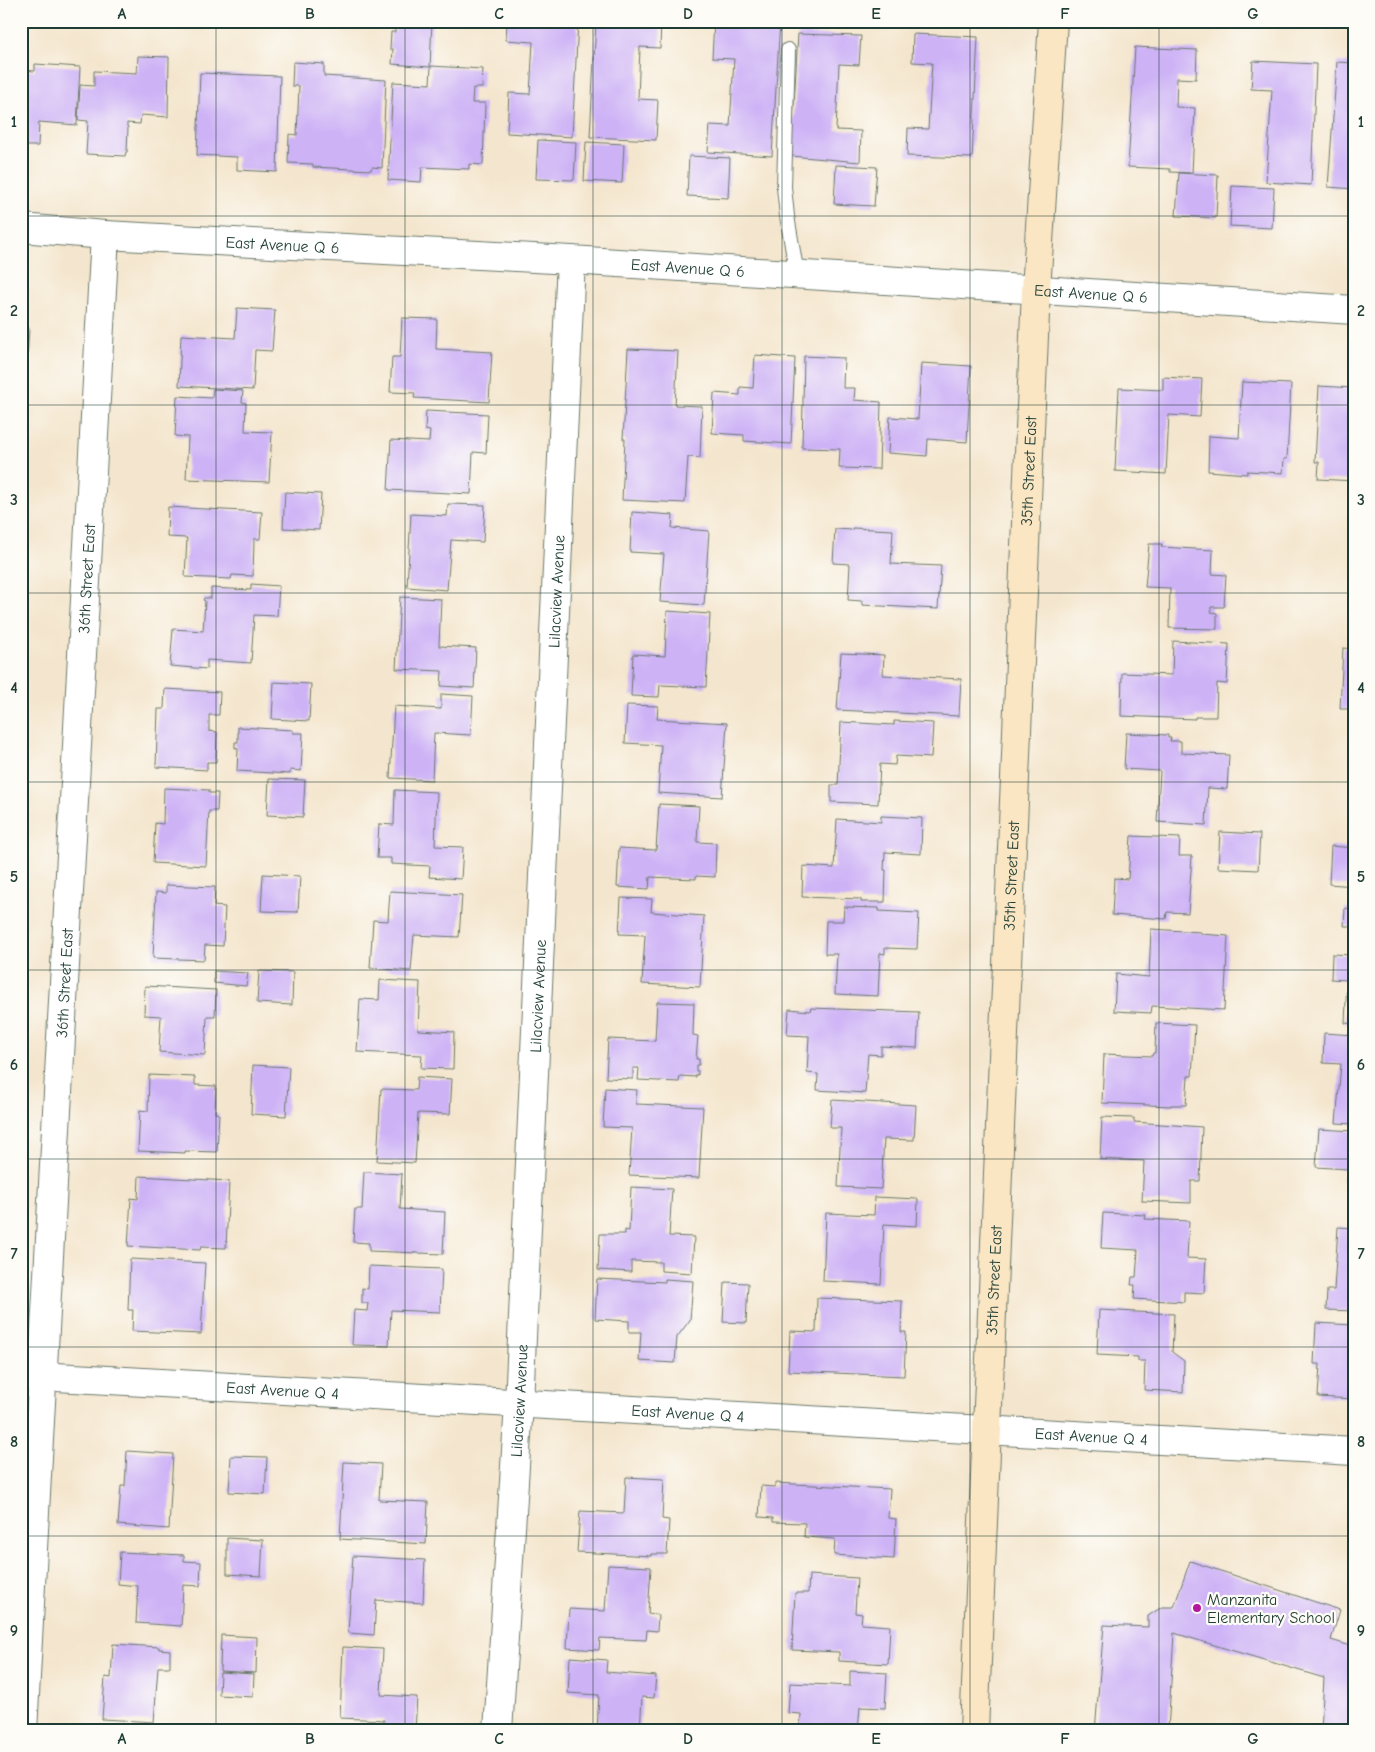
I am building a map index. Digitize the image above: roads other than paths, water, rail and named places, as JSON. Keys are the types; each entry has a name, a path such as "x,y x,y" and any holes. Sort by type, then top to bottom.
{"street":[{"name":"35th Street East","path":"974,1731 1036,290 1053,21"},
{"name":"East Avenue Q 6","path":"21,228 105,235 571,260 1354,310"},
{"name":"36th Street East","path":"23,1731 32,1375 105,235"},
{"name":"Lilacview Avenue","path":"498,1731 519,1404 571,260"},
{"name":"East Avenue Q 4","path":"32,1375 1354,1450"}],"lane":[{"path":"788,50 784,187 797,275"}],"place":[{"name":"Manzanita Elementary School","path":"1197,1608"}]}
